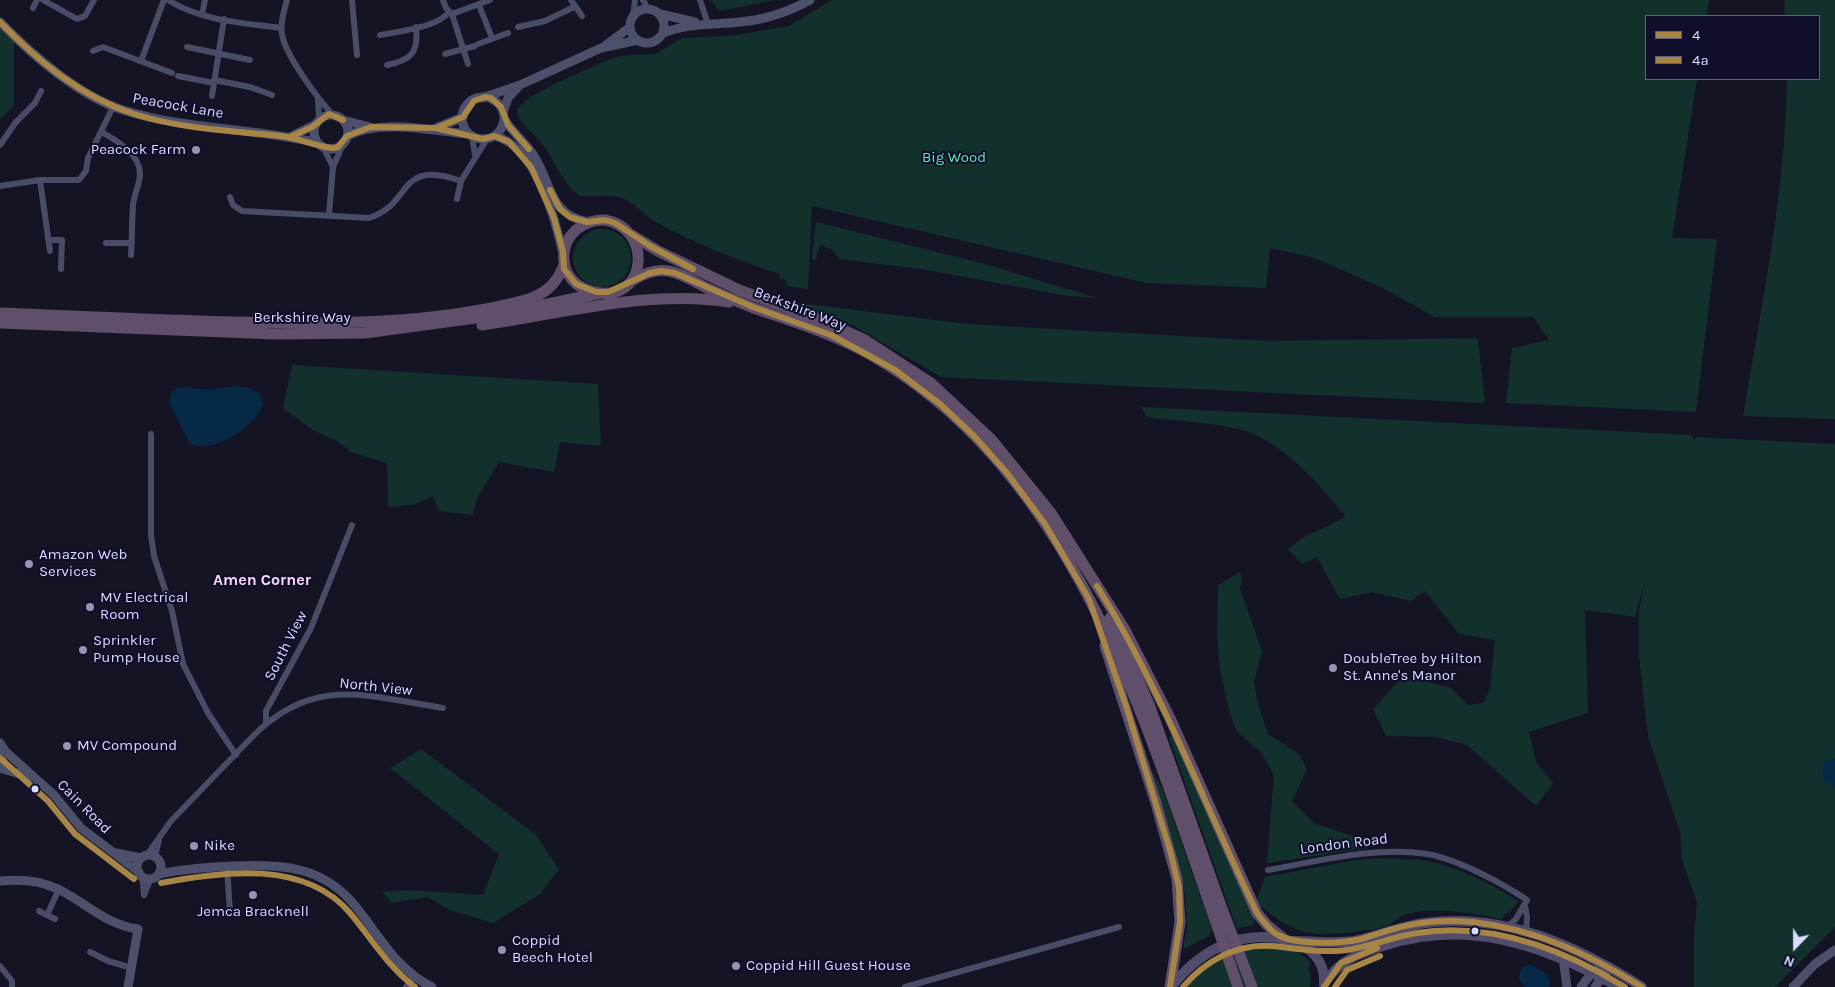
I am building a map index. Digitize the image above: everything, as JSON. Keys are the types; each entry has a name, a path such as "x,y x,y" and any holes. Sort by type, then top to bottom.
{"highway":[{"path":"610,221 621,226 630,234 639,258 638,270 633,280 621,289 602,293 577,285 569,279 564,262 572,233 587,222 610,221"},
{"name":"Berkshire Way","path":"630,234 658,251 738,290 852,333 916,372 954,402 991,439 1022,475 1050,513 1083,565"},
{"name":"Berkshire Way","path":"0,313 271,322 388,320 437,316 540,295 551,286 564,262"},
{"name":"Berkshire Way","path":"633,280 651,272 670,271 753,307 831,335 895,370 940,404 984,447 1021,491 1057,543 1090,599"},
{"name":"Berkshire Way","path":"0,322 258,334 365,333 490,316 602,293"},
{"path":"365,333 400,334 455,329 608,306 683,298 710,299 753,307"},
{"path":"1083,565 1138,675 1219,915 1238,987"},
{"path":"1083,565 1125,630 1150,677 1257,913 1267,925 1289,940"},
{"path":"1090,599 1138,706 1219,915 1252,987"},
{"path":"1090,599 1126,706 1177,879 1180,922 1171,987"}],"main road":[{"path":"1171,987 1197,960 1230,942 1257,937 1289,940 1355,940 1403,926 1428,922 1470,922 1508,926 1526,931 1564,944 1610,967 1642,987"},
{"path":"1523,944 1526,931"},
{"path":"1324,985 1337,966 1350,957 1416,937 1440,934 1469,934 1523,944 1563,958 1619,987"},
{"path":"1289,940 1309,951 1319,962 1324,974 1324,985"}],"street":[{"path":"33,8 37,0"},
{"path":"43,0 77,19 85,16 94,0"},
{"path":"141,61 164,0"},
{"path":"168,0 183,9 202,14 281,28"},
{"path":"202,14 205,0"},
{"path":"287,0 281,28 285,44 318,99 334,115 343,120 371,127 436,128 491,137 515,146 529,164 551,212 564,262"},
{"path":"352,0 357,55"},
{"path":"443,0 450,13 468,64"},
{"path":"380,35 442,20 450,13 490,0"},
{"path":"571,0 582,16"},
{"path":"602,48 630,27 635,0"},
{"path":"643,0 648,9"},
{"path":"700,0 705,24"},
{"path":"475,155 471,135 464,127 463,117 469,104 520,85 602,48 638,40 652,43 663,33 675,28 742,22 768,17 810,0"},
{"path":"478,5 492,38"},
{"path":"518,27 545,21 574,7"},
{"path":"633,17 640,11 648,9 660,14 705,24"},
{"path":"660,14 664,23 663,33"},
{"path":"212,96 224,19"},
{"name":"Peacock Lane","path":"0,22 43,62 87,93 114,107 174,122 290,137 321,145"},
{"path":"387,65 404,61 412,54 418,42 416,27"},
{"path":"630,27 638,40"},
{"path":"445,54 476,45 508,32"},
{"path":"93,52 103,47 176,75 250,86 272,95"},
{"path":"188,47 250,60"},
{"path":"456,199 461,182 475,155 502,126 508,98 520,85"},
{"path":"0,145 16,122 35,103 41,91"},
{"path":"482,98 496,102 533,155 560,209 570,217 587,222"},
{"path":"318,99 317,122 314,134 333,167"},
{"path":"0,186 40,180 79,180 86,171 88,158 114,107"},
{"path":"290,137 326,115 334,115"},
{"path":"436,128 463,117"},
{"path":"329,216 333,167 345,140 347,127 343,120"},
{"path":"321,145 334,148 345,140 371,127"},
{"path":"102,132 122,145 133,156 138,166 140,175 133,204 131,256"},
{"path":"230,197 233,205 242,211 369,218 384,212 393,205 409,182 421,175 436,174 461,182"},
{"path":"40,180 42,205 50,251"},
{"path":"49,240 62,240 61,269"},
{"path":"106,243 132,243"},
{"path":"151,434 151,535 154,556 172,611 183,664 208,713 236,755"},
{"name":"South View","path":"266,723 266,711 311,628 352,526"},
{"name":"North View","path":"151,858 159,839 171,822 266,723 293,705 313,697 352,695 443,708"},
{"path":"0,766 2,747"},
{"name":"Cain Road","path":"2,747 54,796 81,828 114,853 148,875"},
{"name":"Cain Road","path":"0,766 35,779"},
{"name":"Cain Road","path":"114,853 151,858 178,870"},
{"name":"London Road","path":"1268,870 1359,854 1428,854 1450,861 1509,888 1527,900 1525,906"},
{"path":"148,875 151,858"},
{"path":"148,875 138,865 151,858"},
{"path":"148,875 178,870 227,866 282,866 318,875 344,894 385,947 414,976 432,987"},
{"path":"227,866 230,912"},
{"path":"0,881 28,880 59,890 101,916 138,928 128,987"},
{"path":"47,915 59,890"},
{"path":"1508,926 1516,919 1525,906"},
{"path":"1525,906 1527,917 1526,931"},
{"path":"39,911 55,919"},
{"path":"904,987 1119,927"},
{"path":"1793,987 1815,964 1835,950"},
{"path":"90,952 108,961 132,968"},
{"path":"1563,958 1568,987"},
{"path":"0,966 12,981 12,987"},
{"path":"1581,987 1592,972 1599,968 1610,967"},
{"path":"1595,987 1610,967"},
{"path":"406,987 414,976"}],"green space":[{"path":"711,0 774,0 719,11"},
{"name":"Big Wood","path":"832,0 1709,0 1707,15 1645,15 1645,80 1697,80 1672,238 1717,239 1696,412 1506,403 1512,348 1549,340 1533,317 1435,317 1381,287 1312,257 1270,248 1266,288 1147,283 812,206 808,289 787,286 786,280 779,278 780,274 688,239 654,221 624,199 608,196 580,196 567,184 543,145 519,118 517,109 529,98 556,83 613,58 628,55 656,54 682,38 729,36 789,26"},
{"path":"1784,0 1835,0 1835,419 1743,416 1765,290 1777,206 1782,164 1787,80 1820,80 1820,15 1785,15"},
{"path":"0,29 14,42 14,105 0,119"},
{"path":"816,222 985,264 1097,298 1068,296 921,269 840,259 832,250 820,244 816,259 812,259"},
{"path":"596,229 608,229 623,237 631,252 631,264 623,279 608,287 596,287 581,279 573,264 573,252 581,237"},
{"path":"782,301 967,324 1268,341 1478,338 1485,403 941,377 852,325"},
{"path":"292,365 598,384 601,446 560,442 554,472 499,462 476,500 473,515 439,511 433,496 416,504 388,507 387,463 351,452 337,441 313,430 283,408"},
{"path":"1141,407 1691,435 1694,441 1696,437 1835,444 1835,927 1775,987 1694,987 1694,937 1697,902 1682,860 1680,832 1648,736 1639,657 1639,612 1645,580 1635,617 1585,610 1588,713 1529,732 1536,762 1553,783 1536,806 1467,745 1437,737 1386,736 1373,709 1399,681 1418,680 1451,688 1468,705 1483,703 1490,689 1495,640 1459,634 1425,591 1411,601 1372,592 1340,599 1317,557 1302,564 1288,549 1304,537 1346,517 1312,478 1284,453 1254,434 1216,425 1147,417"},
{"path":"1240,572 1242,581 1240,589 1262,651 1254,681 1257,701 1268,734 1299,754 1307,769 1292,801 1314,823 1370,842 1367,848 1267,863 1274,775 1261,752 1236,731 1228,707 1220,669 1217,635 1218,585"},
{"path":"1171,736 1175,738 1254,917 1255,921 1252,925 1237,929 1169,738"},
{"path":"421,749 535,834 559,869 540,894 493,923 450,910 427,897 392,903 382,892 408,890 483,895 499,854 390,768"},
{"path":"1152,769 1164,793 1212,930 1209,936 1186,948 1183,948 1187,928 1185,893"},
{"path":"1385,858 1428,861 1452,868 1487,883 1519,902 1501,919 1442,910 1404,915 1390,925 1379,928 1323,934 1300,931 1279,920 1256,902 1265,877 1355,860"},
{"path":"1252,946 1284,948 1299,953 1311,964 1308,966 1311,978 1310,987 1182,987 1196,972 1213,960"}],"water":[{"path":"236,386 249,388 261,395 263,404 251,422 243,430 222,442 200,446 190,444 169,403 172,391 182,387 209,390"},
{"path":"1835,758 1835,787 1824,781 1822,770 1824,761"},
{"path":"1531,964 1548,975 1550,987 1525,987 1519,979 1521,968"}],"transit line":[{"name":"4","path":"0,22 45,64 78,88 115,107 152,119 207,129 288,137 334,148 338,147 347,136 371,127 436,128 483,139 495,136 509,142 531,167 554,218 563,252 564,269 576,284 596,292 608,292 650,273 661,271 675,273 753,307 831,335 895,370 940,404 974,436 1007,473 1045,524 1089,599 1126,706 1171,854 1179,888 1180,922 1170,987"},
{"name":"4","path":"436,128 463,117 474,101 485,97 491,98 501,107 508,125 529,149"},
{"name":"4","path":"290,137 312,127 329,114 343,120"},
{"name":"4","path":"550,190 560,209 570,217 587,222 605,220 615,223 650,246 693,269"},
{"name":"4","path":"1097,586 1120,625 1162,706 1257,913 1275,933 1296,941 1331,943 1361,939 1399,927 1422,923 1447,921 1496,925 1518,930 1561,945 1602,964 1642,987"},
{"name":"4a","path":"0,758 48,801 75,834 134,879"},
{"name":"4a","path":"161,883 236,873 287,877 310,884 332,896 350,913 388,961 415,987"},
{"name":"4a","path":"1183,987 1201,969 1212,962 1246,947 1272,946 1336,951 1367,946 1417,933 1445,930 1472,931 1526,941 1577,961 1625,987"},
{"name":"4","path":"1324,987 1341,963 1377,948"},
{"name":"4a","path":"1335,987 1347,970 1380,956"}],"place":[{"name":"Peacock Farm","path":"196,150"},
{"name":"Amazon Web Services","path":"29,564"},
{"name":"MV Electrical Room","path":"90,607"},
{"name":"Sprinkler Pump House","path":"83,650"},
{"name":"DoubleTree by Hilton St. Anne's Manor","path":"1333,668"},
{"name":"MV Compound","path":"67,746"},
{"name":"Nike","path":"194,846"},
{"name":"Jemca Bracknell","path":"253,895"},
{"name":"Coppid Beech Hotel","path":"502,950"},
{"name":"Coppid Hill Guest House","path":"736,966"}],"district":[{"name":"Amen Corner","path":"262,580"}]}
